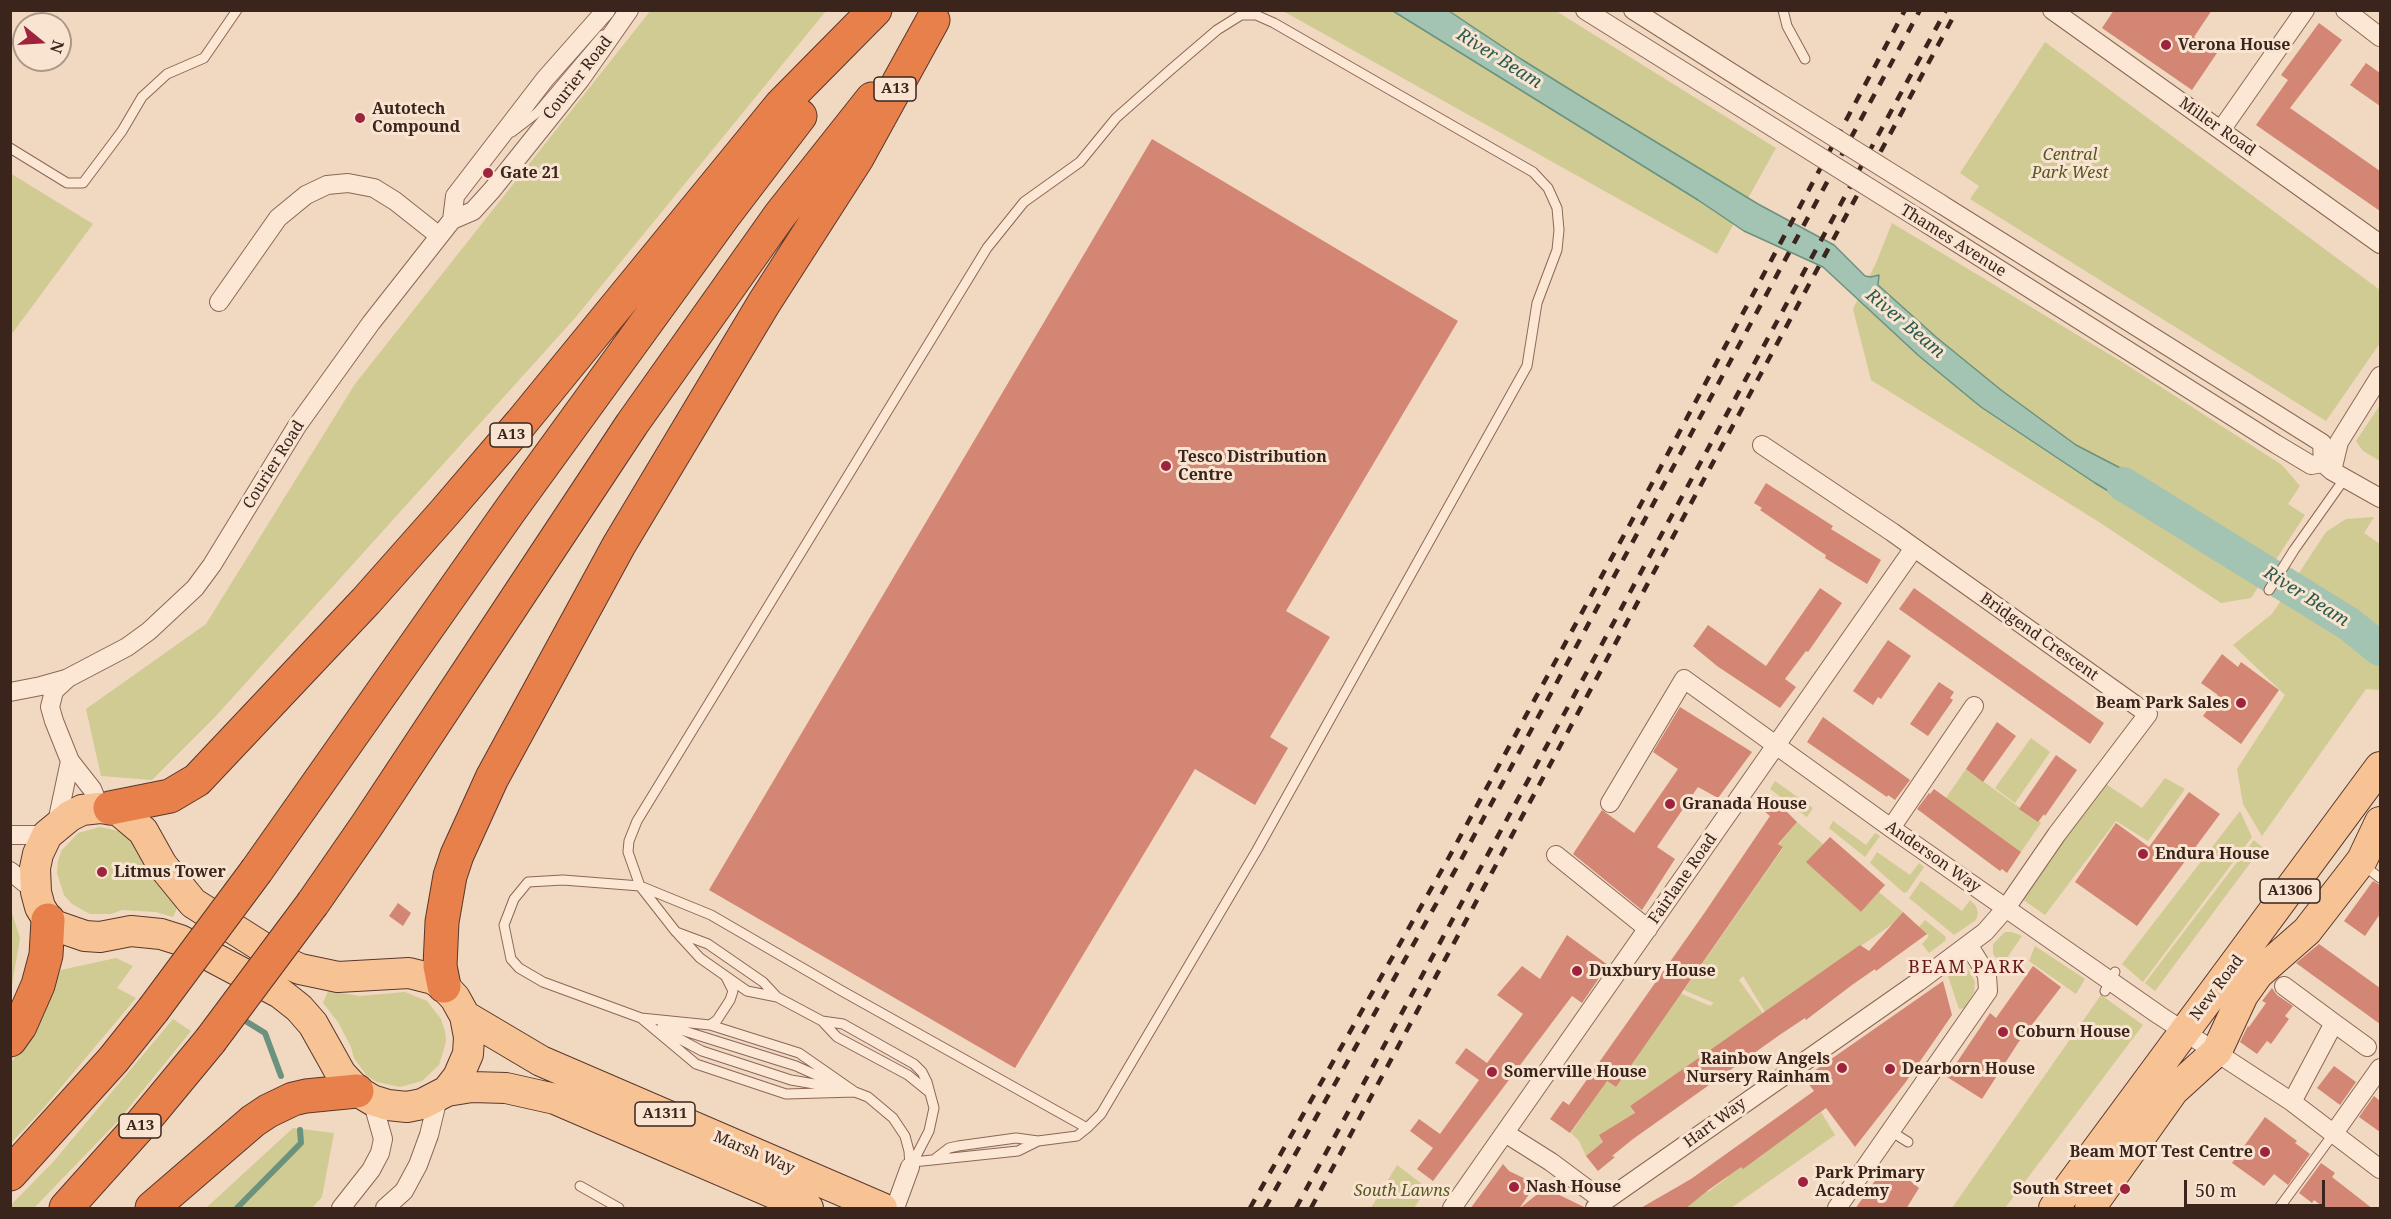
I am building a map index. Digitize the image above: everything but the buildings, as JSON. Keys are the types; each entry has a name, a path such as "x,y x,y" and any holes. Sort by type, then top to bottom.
{"highway":[{"name":"A13","path":"105,808 170,796 197,780 366,601 437,522 781,105 875,10"},
{"name":"A13","path":"10,1174 113,1060 153,1010 257,870 525,490 723,218 880,10"},
{"name":"A13","path":"66,1209 143,1122 210,1041 314,903 639,414 780,215 937,15"},
{"name":"A13","path":"444,986 440,966 442,922 450,876 457,855 492,778 620,545 764,303 857,158 937,15"},
{"path":"10,1040 20,1026 38,985 46,955 42,906"},
{"path":"152,1209 253,1121 268,1111 292,1099 306,1096 365,1096"}],"main road":[{"name":"New Road","path":"2054,1209 2282,903 2380,767"},
{"path":"365,1096 341,1074 313,1024 299,1008 280,993 180,940 148,932 131,931 100,937 71,933 42,906 34,868 38,854 52,831 82,810 105,808 125,814 143,831 162,865 189,900 290,964 300,969 338,978 367,977 399,972 433,979 444,986 455,998 465,1016 469,1037 468,1054 458,1077 442,1095"},
{"name":"New Road","path":"2090,1209 2173,1091 2217,1051 2243,995 2258,974 2307,932 2371,869 2380,822"},
{"name":"Marsh Way","path":"465,1016 541,1060 882,1207"},
{"name":"Marsh Way","path":"365,1096 388,1105 407,1107 472,1087 506,1088 555,1099 808,1209"}],"street":[{"name":"Courier Road","path":"452,220 455,196 545,79 606,10"},
{"name":"Courier Road","path":"10,692 68,678 127,647 149,631 195,588 212,566 297,426 371,323 438,235 452,220 473,211 580,80 628,10"},
{"name":"Thames Avenue","path":"1586,10 2311,465 2333,471 2380,498"},
{"name":"Thames Avenue","path":"1633,10 2322,443 2333,471"},
{"name":"Miller Road","path":"2052,10 2380,244"},
{"path":"2221,130 2305,10"},
{"path":"2345,10 2380,37"},
{"path":"219,302 278,218 306,195 327,185 348,183 374,188 395,201 438,235"},
{"path":"2333,471 2339,442 2380,376"},
{"name":"Bridgend Crescent","path":"1762,445 2148,714 2057,834 2006,908"},
{"name":"Fairlane Road","path":"1452,1209 1914,549"},
{"name":"Courier Road","path":"68,678 54,691 50,707 70,761"},
{"name":"Anderson Way","path":"1610,803 1684,679 2006,908 2091,962 2110,981 2292,1102 2380,1169"},
{"path":"1891,828 1974,706"},
{"path":"70,761 105,808"},
{"path":"10,835 52,831 70,761"},
{"path":"1556,855 1648,929"},
{"path":"10,871 42,906"},
{"name":"Hart Way","path":"1595,1209 1969,946 2006,908"},
{"path":"1837,1209 1988,991 1987,975 1969,946"},
{"path":"2284,986 2367,1047"},
{"path":"2292,1102 2334,1023"},
{"path":"2334,1132 2380,1068"},
{"path":"385,1209 404,1191 418,1165 442,1095"},
{"path":"341,1209 371,1170 380,1153 383,1139 365,1096"},
{"path":"1505,1133 1551,1162 1594,1194 1611,1197"},
{"path":"882,1207 912,1165"}],"lane":[{"path":"10,148 67,183 83,183 115,141 142,97 166,74 204,58 237,10"},
{"path":"594,44 613,10"},
{"path":"491,149 538,112 594,44 628,10"},
{"path":"1783,10 1787,26 1805,59"},
{"path":"912,1165 936,1158 949,1148 958,1146 1016,1138 1038,1141 1077,1136 1101,1114 1257,850 1527,366 1537,303 1557,250 1559,230 1557,208 1548,188 1533,172 1274,23 1256,15 1241,15 1217,30 1116,118 1080,162 1023,202 987,248 637,821 629,841 628,852 640,886 700,958 747,991 777,997 822,1021 837,1037 908,1075 932,1096"},
{"path":"512,163 538,112"},
{"path":"2269,590 2294,550 2333,471"},
{"path":"912,1165 905,1136 892,1118 878,1104 855,1092 796,1066 640,1018 543,982 525,972 511,959 504,926 514,899 528,882 562,880 640,886 711,915 842,992 1087,1128"},
{"path":"676,932 708,944 763,982 777,997"},
{"path":"710,1025 717,1020 733,992 725,975"},
{"path":"640,1018 710,1025 800,1053 855,1092"},
{"path":"640,1018 702,1052 791,1080 855,1092"},
{"path":"640,1018 696,1064 786,1094 855,1092"},
{"path":"822,1021 843,1024 914,1064 922,1072 932,1096 934,1108 931,1124 912,1165"},
{"path":"1892,1132 1908,1142"},
{"path":"2279,1209 2334,1132"},
{"path":"580,1186 619,1209"}],"green space":[{"path":"651,10 826,11 575,318 215,717 152,780 101,776 86,709 206,624 355,384"},
{"path":"1283,11 1556,11 1776,148 1717,254"},
{"name":"Central Park West","path":"2045,42 2380,290 2380,343 2326,421 1970,199 1979,186 1960,173"},
{"path":"10,173 93,224 11,335 10,335"},
{"path":"1892,223 2127,365 2282,465 2300,486 2288,504 2305,515 2251,598 2221,603 2099,522 1871,380 1853,309 1876,263"},
{"path":"2380,405 2380,461 2363,451 2356,441"},
{"path":"2374,517 2364,533 2380,544 2380,690 2366,689 2262,836 2243,804 2237,769 2285,695 2233,645 2272,614 2326,532 2346,519"},
{"path":"2031,738 2050,752 2015,803 1995,788"},
{"path":"1966,769 2041,823 2021,852 1946,798"},
{"path":"2165,778 2185,789 2148,841 2116,821 2045,915 2022,899 2101,781 2142,808"},
{"path":"1775,781 1813,808 1807,817 1770,789"},
{"path":"2240,811 2252,837 2143,982 2122,964"},
{"path":"1833,821 1866,845 1875,833 1880,836 1865,857 1829,828"},
{"path":"1797,822 1823,844 1807,862 1861,912 1879,892 1903,912 1894,923 1765,1012 1743,976 1739,980 1764,1015 1630,1106 1636,1116 1601,1139 1605,1145 1597,1147 1586,1156 1579,1141 1571,1133 1606,1081 1616,1087 1680,993 1710,1006 1714,1003 1684,990 1783,848 1779,844"},
{"path":"100,827 123,832 132,839 154,880 177,908 173,917 156,912 122,910 111,914 90,914 72,904 64,895 57,873 62,850 78,833"},
{"path":"2254,840 2262,847 2155,991 2145,983"},
{"path":"1877,852 1910,875 1919,863 1924,867 1907,892 1904,893 1870,863"},
{"path":"1921,881 1962,911 1970,900 1976,906 1978,913 1976,920 1954,935 1909,898"},
{"path":"11,910 20,938 11,991"},
{"path":"1925,920 1946,937 1945,941 1929,953 1922,944 1929,936 1919,927"},
{"path":"2005,932 2022,936 2002,965 1993,954 1993,944"},
{"path":"2035,946 2085,979 2076,994 2029,961"},
{"path":"116,958 133,966 117,988 136,998 41,1111 11,1143 11,1063 33,1028 61,970"},
{"path":"1963,968 1969,971 1975,982 1974,992 1964,1008 1959,1009 1948,976"},
{"path":"328,991 360,996 405,992 427,1001 441,1019 445,1031 446,1042 439,1065 422,1081 400,1087 377,1082 367,1076 354,1058 338,1022 323,1003"},
{"path":"2101,995 2143,1025 2005,1208 1952,1208"},
{"path":"173,1019 191,1031 118,1121 34,1208 11,1208 11,1205 54,1161"},
{"path":"1821,1112 1835,1135 1731,1208 1685,1208 1706,1189 1708,1192 1728,1177 1726,1174 1809,1116 1811,1120"},
{"path":"293,1128 334,1133 322,1197 312,1208 206,1208"},
{"name":"South Lawns","path":"1397,1165 1427,1188 1414,1208 1371,1208"}],"water":[{"path":"1393,11 1449,11 1521,59 1758,204 1834,245 1865,276 1879,275 1878,285 1936,337 2001,390 2076,445 2155,486 2167,497 2157,520 2095,483 1981,407 1919,356 1823,267 1744,231 1698,200"}],"waterway":[{"name":"River Beam","path":"2123,484 2349,624 2380,649"},
{"path":"239,1017 265,1033 281,1076"},
{"path":"237,1208 301,1143 300,1130"}],"railway":[{"path":"1250,1208 1448,859 1905,10"},
{"path":"1265,1208 1462,858 1920,10"},
{"path":"1296,1208 1946,10"},
{"path":"1311,1208 1957,10"}],"place":[{"name":"Verona House","path":"2166,45"},
{"name":"Autotech Compound","path":"360,118"},
{"name":"Gate 21","path":"488,173"},
{"name":"Tesco Distribution Centre","path":"1166,466"},
{"name":"Beam Park Sales","path":"2241,703"},
{"name":"Granada House","path":"1670,804"},
{"name":"Endura House","path":"2143,854"},
{"name":"Litmus Tower","path":"102,872"},
{"name":"Duxbury House","path":"1577,971"},
{"name":"Coburn House","path":"2003,1032"},
{"name":"Rainbow Angels Nursery Rainham","path":"1842,1068"},
{"name":"Dearborn House","path":"1890,1069"},
{"name":"Somerville House","path":"1492,1072"},
{"name":"Beam MOT Test Centre","path":"2265,1152"},
{"name":"Park Primary Academy","path":"1803,1182"},
{"name":"Nash House","path":"1514,1187"},
{"name":"South Street","path":"2125,1189"}],"district":[{"name":"BEAM PARK","path":"1967,968"}]}
